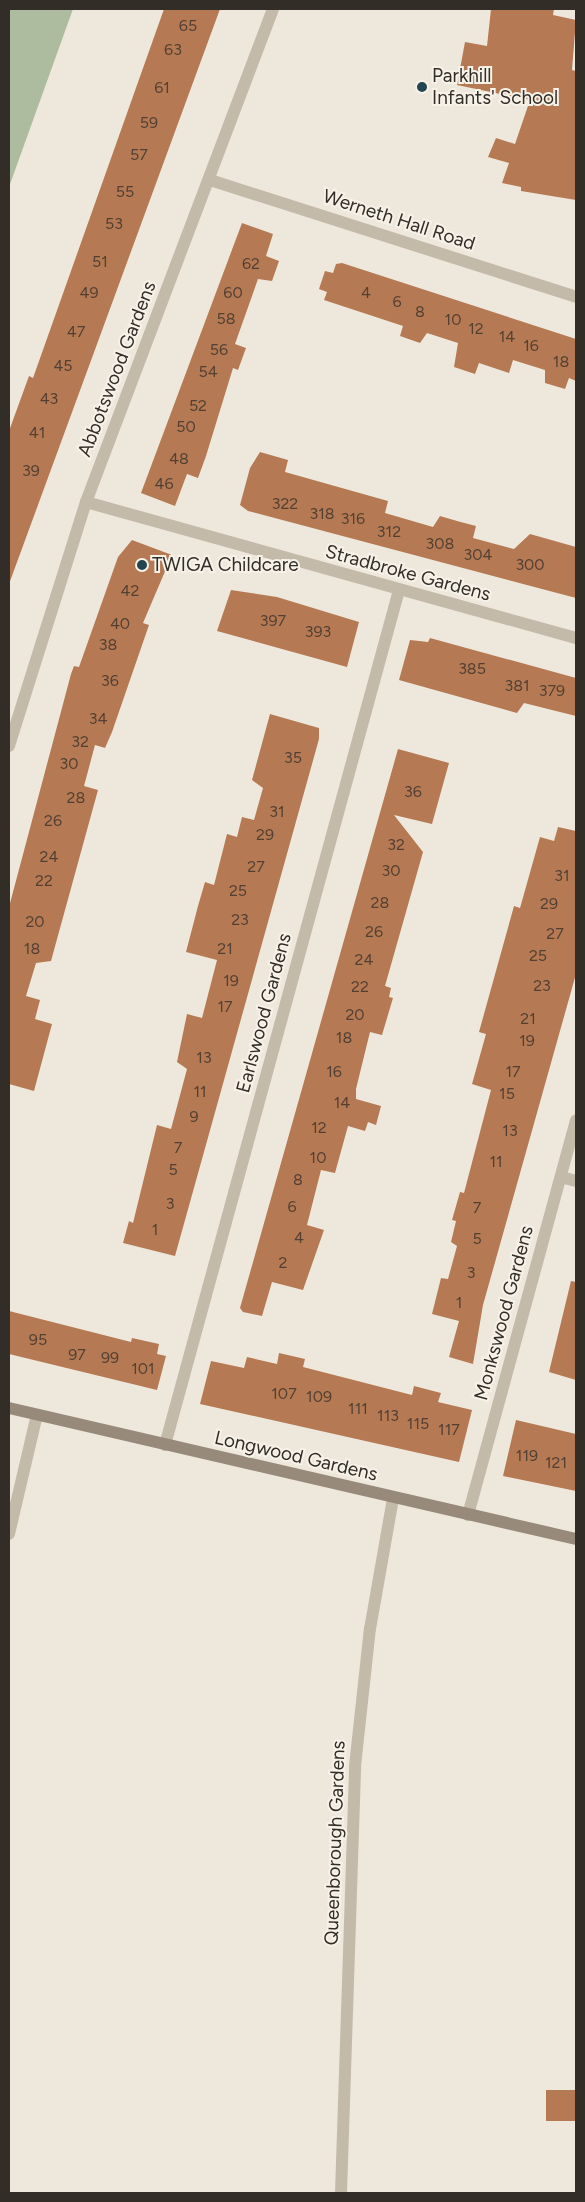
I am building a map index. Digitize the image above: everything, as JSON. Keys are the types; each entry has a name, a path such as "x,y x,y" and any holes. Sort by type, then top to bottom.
{"street":[{"name":"Abbotswood Gardens","path":"9,746 86,502 210,180 273,9"},
{"name":"Werneth Hall Road","path":"210,180 576,297"},
{"name":"Stradbroke Gardens","path":"86,502 576,638"},
{"name":"Earlswood Gardens","path":"165,1445 399,590"},
{"name":"Monkswood Gardens","path":"468,1515 576,1121"},
{"path":"561,1177 576,1181"},
{"name":"Longwood Gardens","path":"9,1408 576,1539"},
{"path":"9,1534 37,1415"},
{"name":"Queenborough Gardens","path":"342,2193 355,1766 370,1629 393,1498"}],"green space":[{"path":"9,9 73,9 9,187"}],"building":[{"path":"164,9 220,9 9,584 9,431 29,376 33,378"},
{"path":"491,9 554,9 553,15 576,20 572,70 576,71 576,200 521,191 521,187 502,183 509,163 488,157 496,138 515,144 530,100 457,85 465,42 487,46"},
{"path":"242,223 273,234 266,256 279,261 272,281 258,279 235,344 246,348 238,370 233,368 198,478 187,474 175,506 141,493"},
{"path":"342,263 576,339 576,381 569,378 565,389 545,383 545,370 513,360 509,373 479,363 475,374 454,367 458,343 427,333 420,343 400,336 403,326 324,300 327,292 319,289 325,271 333,273 336,264"},
{"path":"260,452 288,460 285,472 388,501 385,513 433,527 440,516 476,526 473,538 514,549 530,534 576,547 576,598 248,511 240,505 250,468"},
{"path":"132,540 172,555 143,623 149,625 112,732 105,748 95,745 84,786 98,790 51,961 36,963 26,996 40,1000 35,1019 52,1024 34,1091 9,1084 9,907 71,674 74,666 79,667 118,557"},
{"path":"231,590 277,597 359,622 347,667 217,631"},
{"path":"430,638 576,678 576,716 524,703 517,713 399,680 410,640 428,642"},
{"path":"270,714 319,728 319,739 175,1256 123,1243 129,1221 133,1223 157,1125 171,1129 187,1069 177,1062 187,1014 202,1018 217,960 186,952 198,906 205,882 214,885 227,834 237,837 242,817 254,820 263,788 252,780"},
{"path":"398,749 449,763 432,824 394,815 423,852 385,986 391,988 389,997 393,998 382,1035 370,1032 356,1089 356,1099 381,1106 376,1125 368,1122 365,1131 348,1126 335,1173 321,1170 307,1225 324,1230 303,1290 272,1282 262,1316 243,1312 240,1308"},
{"path":"558,827 576,831 576,974 483,1305 473,1364 449,1357 459,1321 432,1314 441,1278 448,1279 457,1246 451,1242 456,1221 452,1220 460,1192 464,1193 491,1090 472,1084 486,1034 479,1032 514,906 520,908 540,837 554,841"},
{"path":"571,1281 576,1282 576,1380 549,1372"},
{"path":"9,1311 131,1342 132,1338 159,1344 157,1354 166,1356 157,1390 9,1354"},
{"path":"279,1353 305,1359 303,1367 412,1395 414,1386 441,1393 438,1402 472,1410 459,1462 200,1404 211,1361 244,1368 247,1357 277,1364"},
{"path":"516,1420 576,1434 576,1491 503,1476"},
{"path":"546,2090 576,2090 576,2121 546,2121"}],"place":[{"name":"Parkhill Infants' School","path":"422,87"},
{"name":"TWIGA Childcare","path":"142,565"}]}
